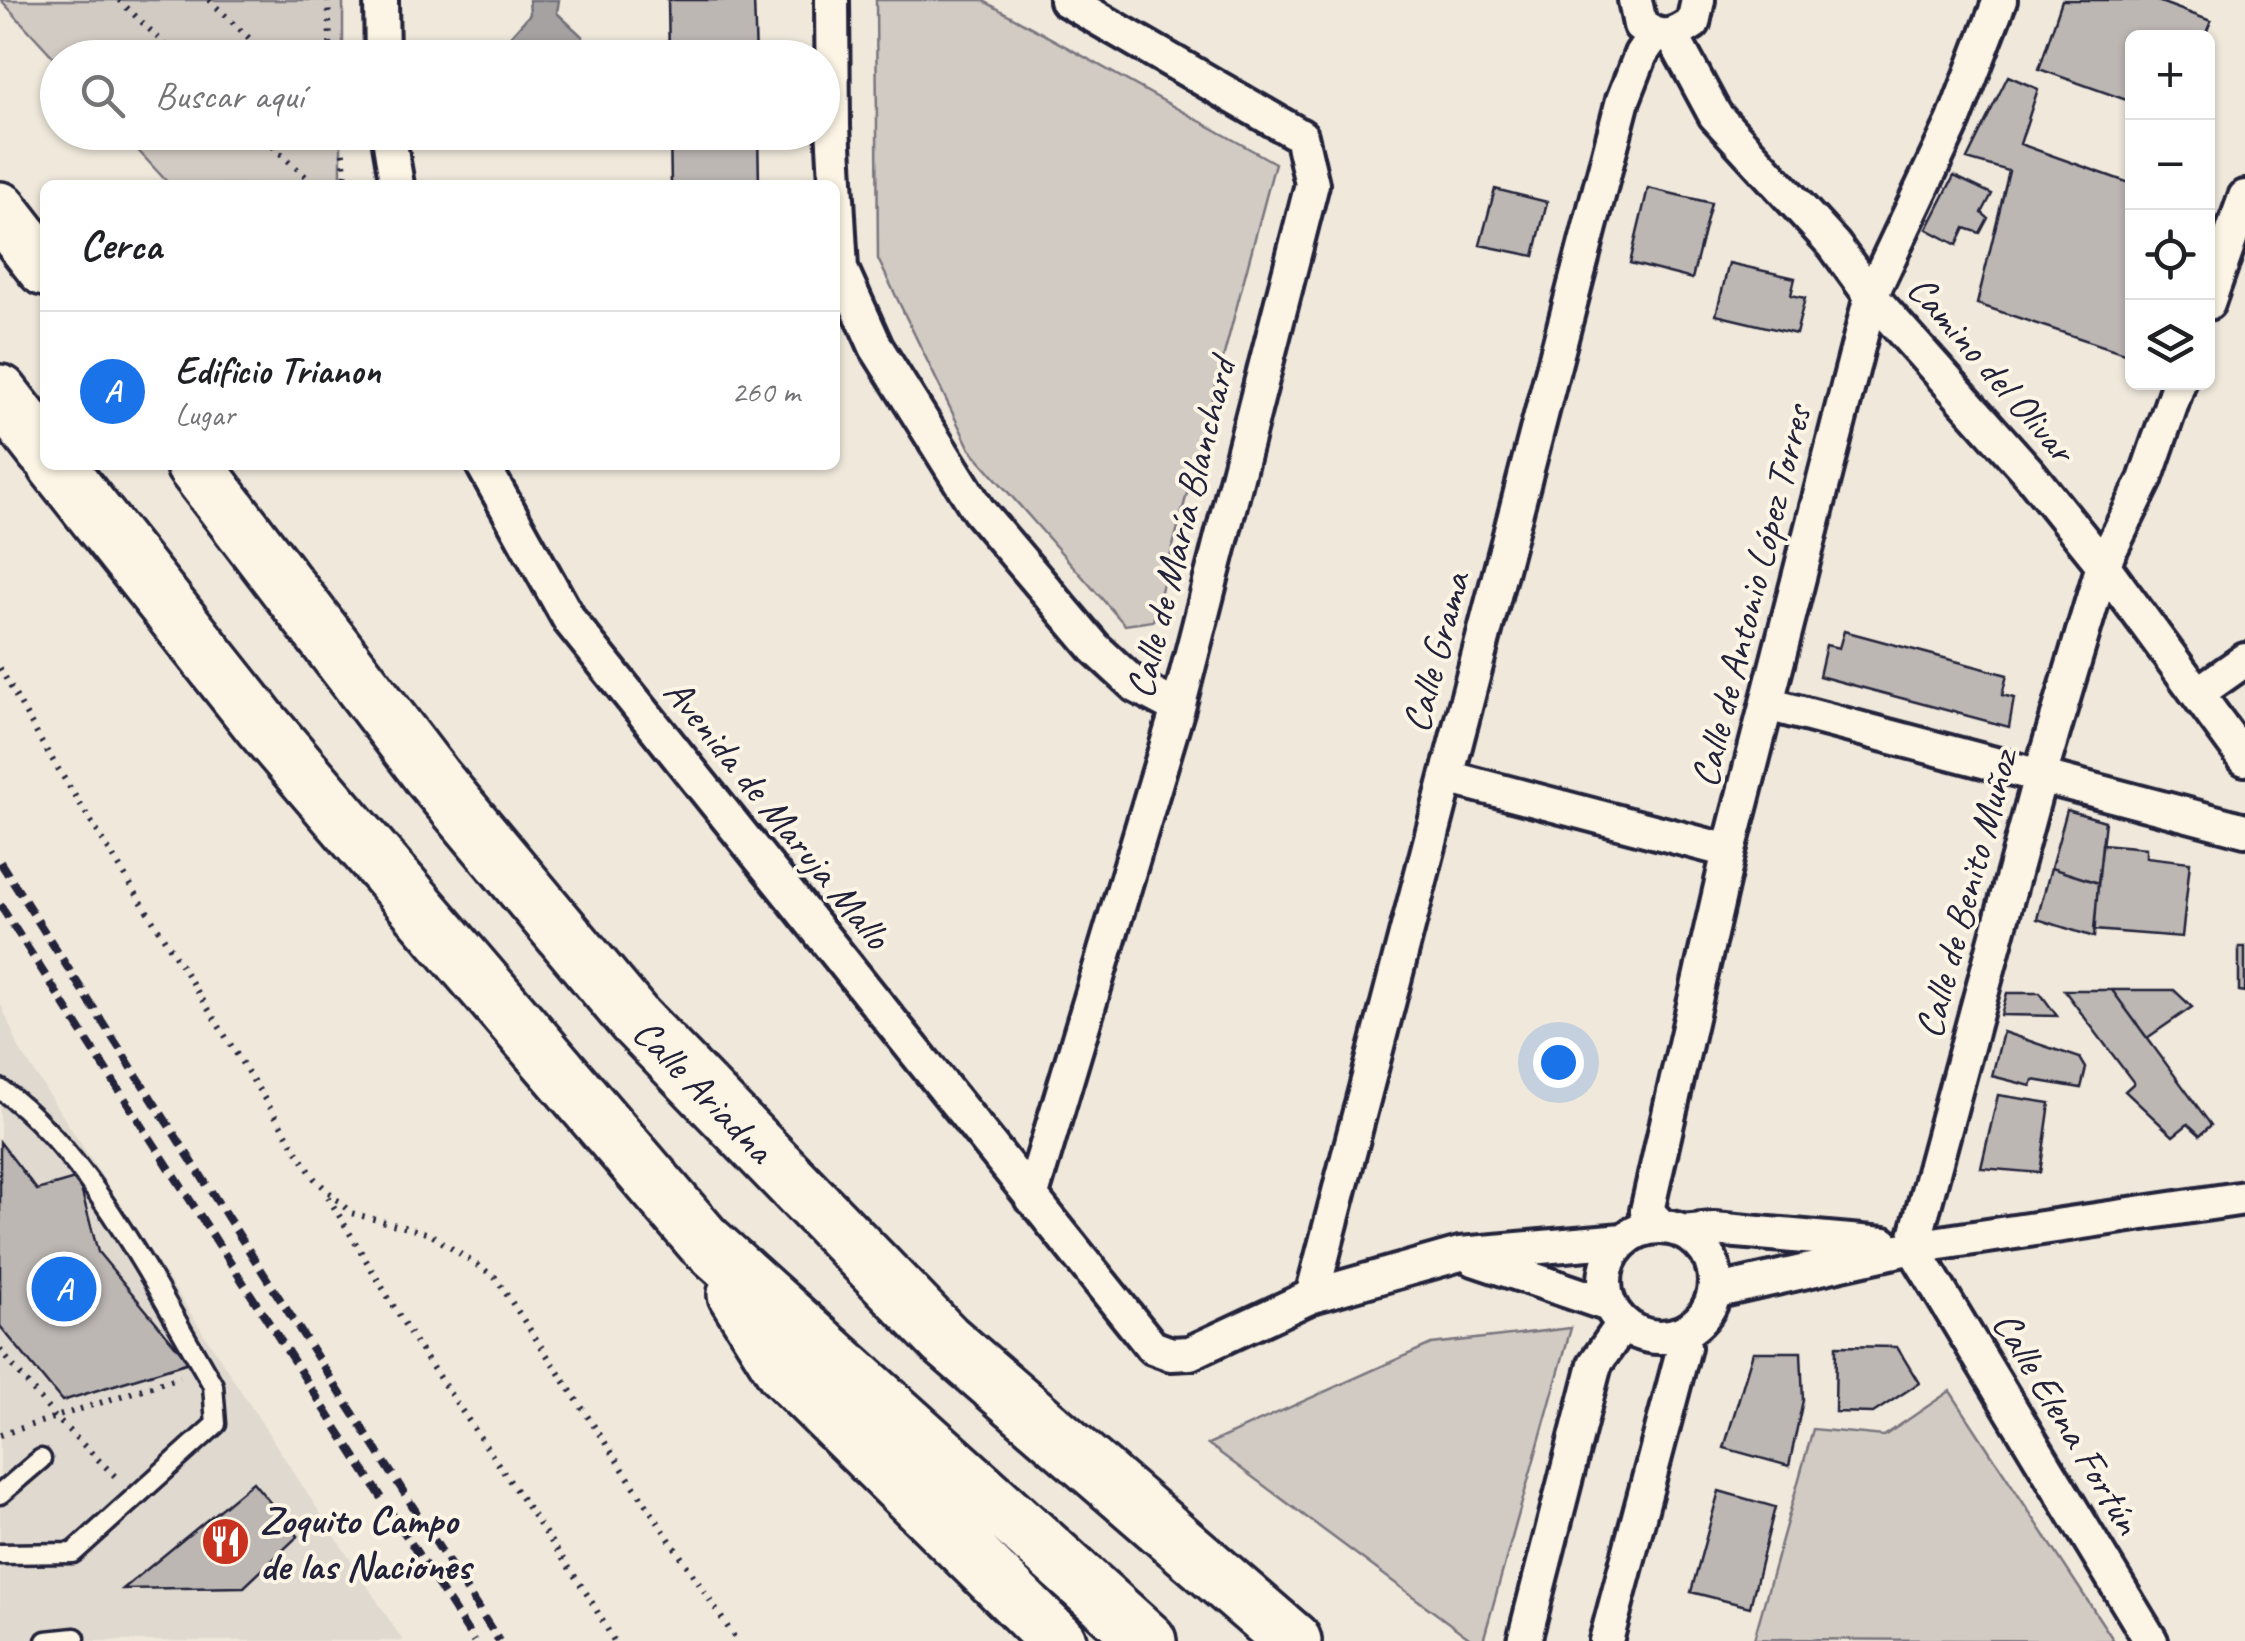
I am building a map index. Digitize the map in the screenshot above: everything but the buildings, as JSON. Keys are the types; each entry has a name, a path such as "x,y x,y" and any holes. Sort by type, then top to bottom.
{"highway":[{"path":"0,210 40,262"},
{"path":"0,394 40,444"},
{"path":"60,470 260,724 703,1240 1148,1641"},
{"name":"Calle Ariadna","path":"198,470 434,778 636,1020 945,1340 1293,1641"},
{"path":"703,1240 784,1371 1058,1641"}],"street":[{"path":"380,0 381,40"},
{"path":"832,0 832,40"},
{"name":"Calle de María Blanchard","path":"1031,1198 1178,708 1312,184 1302,136 1066,0"},
{"name":"Camino del Olivar","path":"1635,0 1640,25 1664,36 1716,115 1834,245 1871,296 2030,474 2103,565 2245,760"},
{"name":"Calle Grama","path":"1312,1296 1623,100 1641,54 1664,36 1694,23 1698,0"},
{"name":"Calle de Antonio López Torres","path":"1672,1229 1647,1211 1729,851 1871,296 1954,120 2000,0"},
{"path":"391,150 397,180"},
{"path":"834,150 836,180"},
{"path":"2209,300 2245,197"},
{"path":"840,237 842,269 876,347 978,510 1095,648 1136,686 1178,708"},
{"name":"Calle de Benito Muñoz","path":"1914,1247 2040,776 2103,565 2145,480 2177,390"},
{"name":"Avenida de Maruja Mallo","path":"485,470 570,621 1152,1346 1171,1354 1190,1353 1312,1296 1460,1254 1623,1240"},
{"path":"2198,693 2245,660"},
{"path":"1767,704 2245,830"},
{"path":"1447,777 1729,851"},
{"path":"1714,1292 1914,1247 2245,1198"},
{"path":"1524,1641 1595,1364 1616,1315 1605,1270 1623,1240 1672,1229 1714,1229 1914,1247"},
{"path":"1460,1254 1616,1315 1650,1337 1678,1334 1702,1318 1714,1292 1708,1256 1672,1229"},
{"name":"Calle Elena Fortún","path":"1914,1247 2150,1641"},
{"path":"1606,1641 1684,1346 1678,1334"}],"lane":[{"path":"0,1089 21,1104 84,1174 214,1384 216,1424 73,1553 0,1554"},
{"path":"0,1494 41,1459"},
{"path":"46,1641 75,1638"}],"path":[{"path":"119,0 160,40"},
{"path":"209,0 251,40"},
{"path":"328,0 330,40"},
{"path":"278,150 310,180"},
{"path":"343,150 347,180"},
{"path":"0,668 42,743 417,1344 589,1596 614,1641"},
{"path":"326,1194 351,1213 430,1234 495,1277 737,1641"},
{"path":"0,1350 55,1418 136,1497"},
{"path":"0,1435 204,1370"}],"shaded area":[{"path":"1,0 343,0 343,40 40,42"},
{"path":"529,0 559,0 557,13 583,40 507,40 530,14"},
{"path":"876,0 982,0 1275,163 1153,621 1125,625 970,449 878,259"},
{"path":"138,150 341,150 341,180 165,180"},
{"path":"0,1002 20,1050 403,1641 0,1641"},
{"path":"1571,1328 1483,1641 1473,1641 1208,1444 1431,1344"},
{"path":"1950,1391 2114,1641 1754,1639 1813,1429 1884,1436"}],"railway":[{"path":"0,862 499,1641"},
{"path":"0,905 474,1641"}],"place":[{"name":"Edificio Trianon","path":"64,1289"},
{"name":"Zoquito Campo de las Naciones","path":"225,1542"}]}
